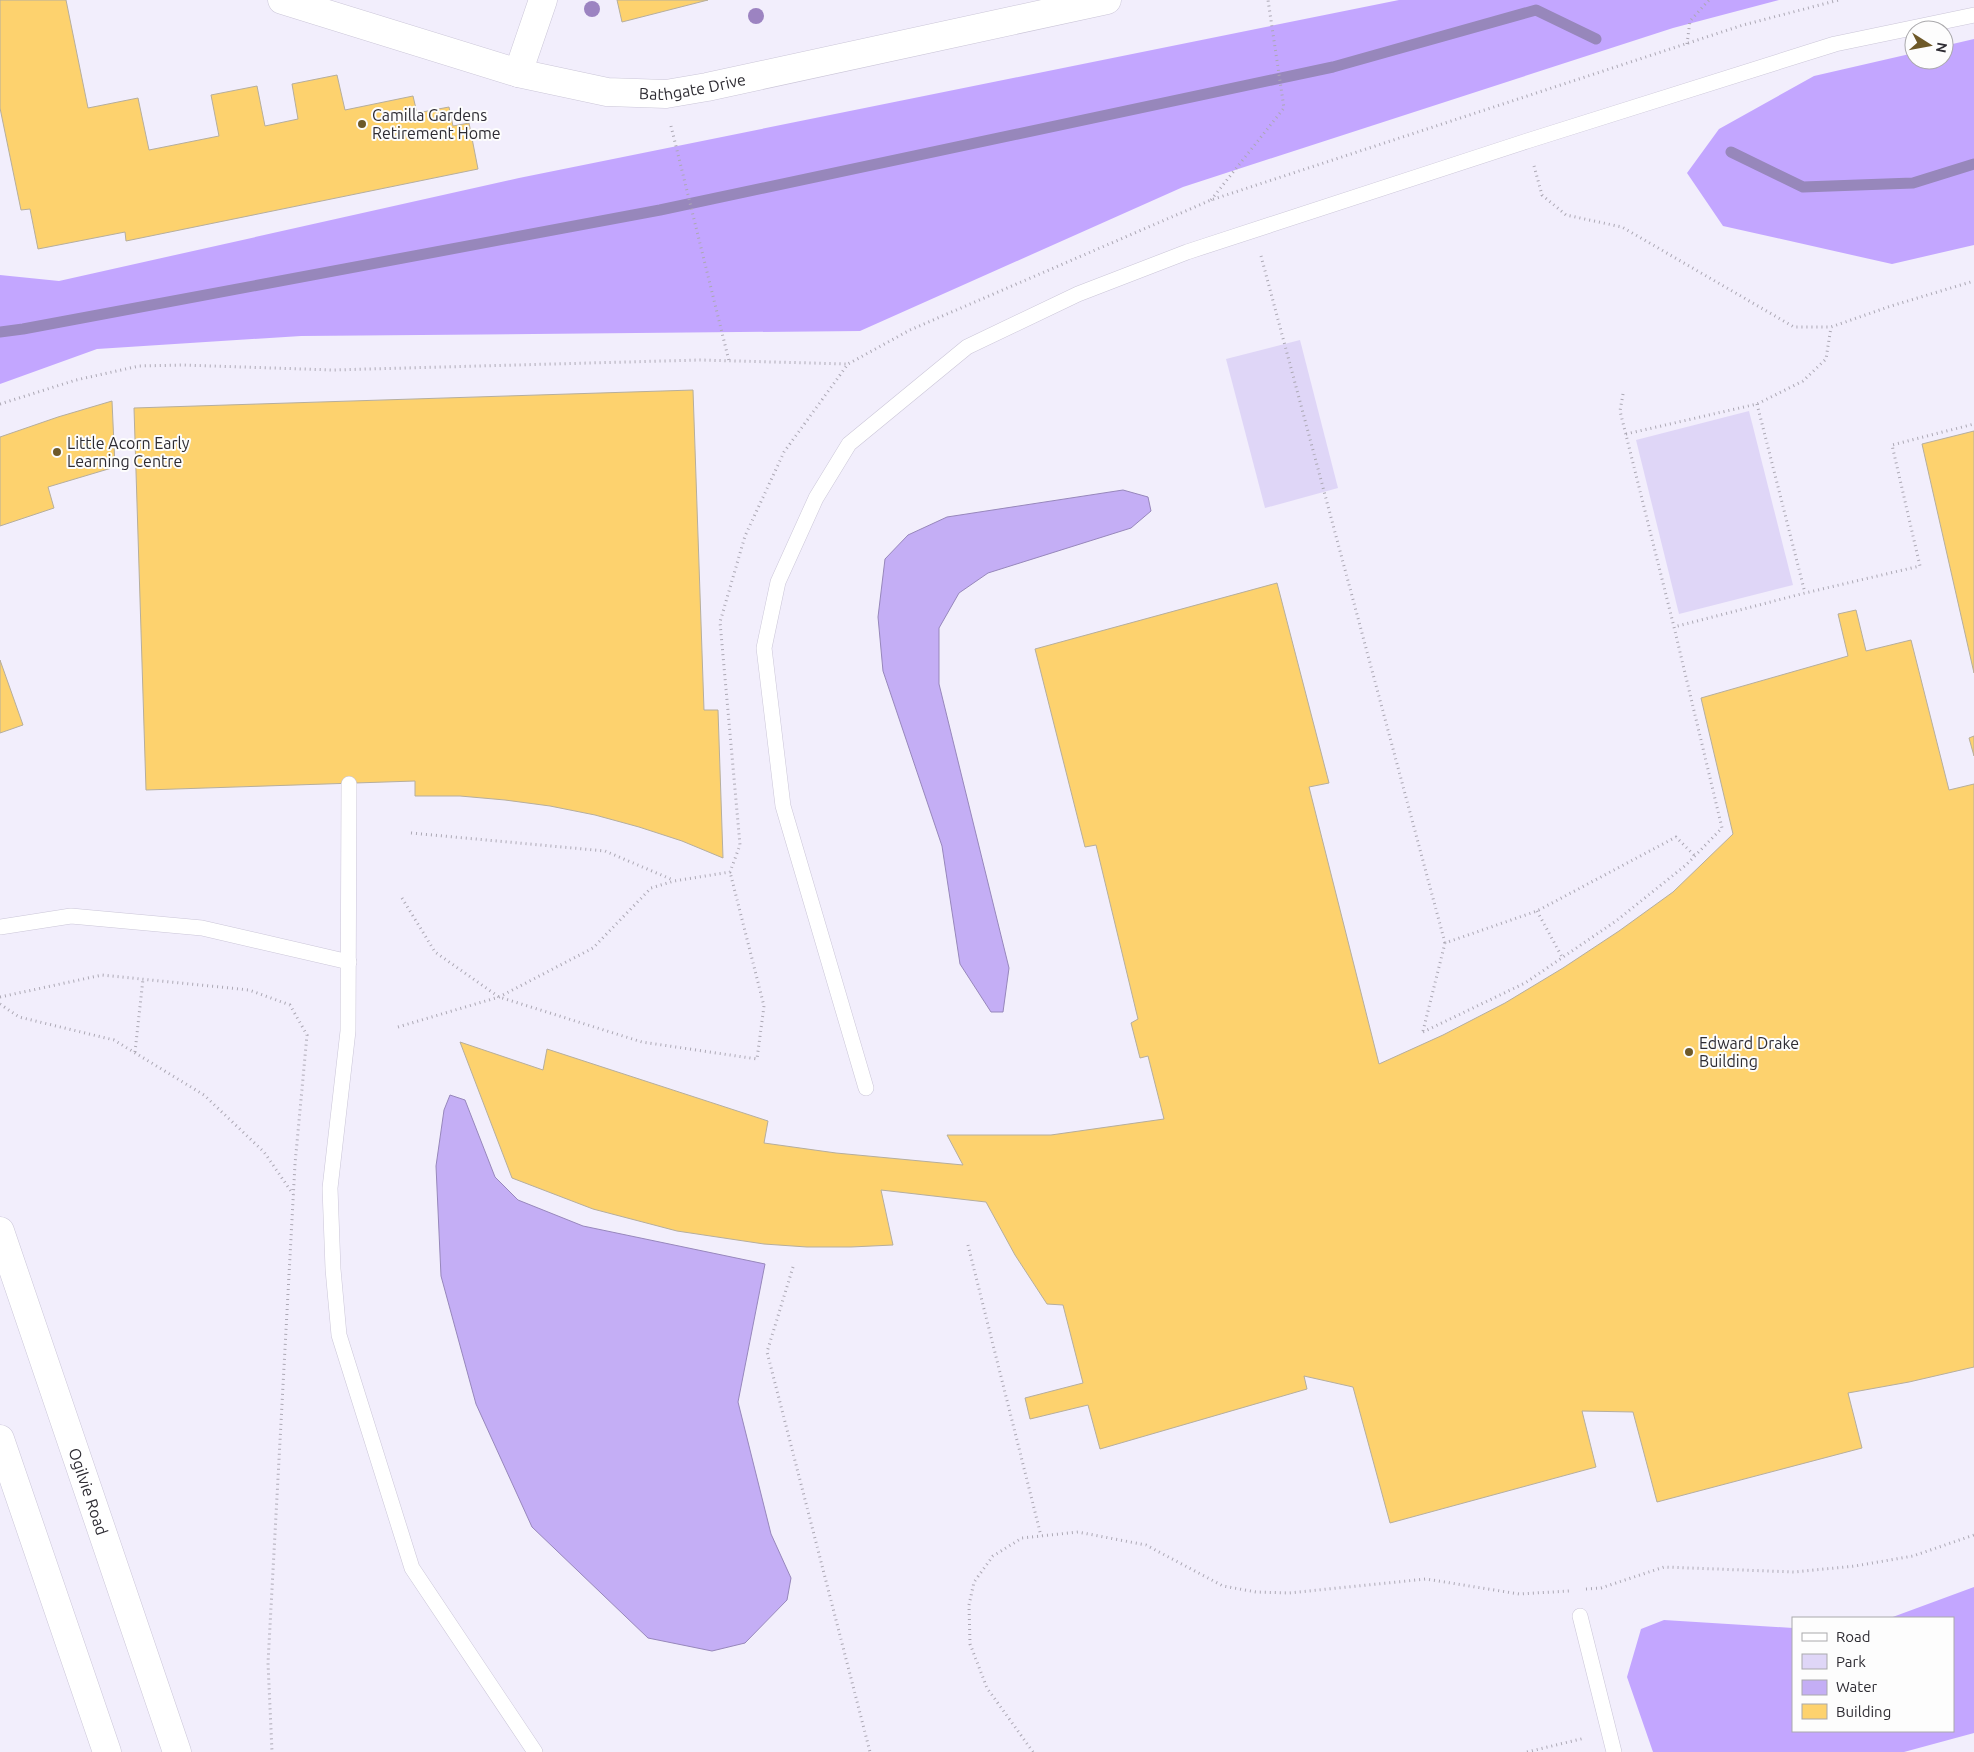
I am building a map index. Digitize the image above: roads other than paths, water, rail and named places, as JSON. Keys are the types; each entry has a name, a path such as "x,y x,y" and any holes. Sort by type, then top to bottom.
{"street":[{"name":"Bathgate Drive","path":"282,0 518,73 607,92 666,94 707,87 1046,6 1107,0"},
{"path":"518,73 544,0"},
{"name":"Ogilvie Road","path":"0,1231 177,1752"},
{"path":"0,1439 106,1752"}],"lane":[{"path":"866,1088 783,806 764,648 778,582 812,506 849,444 967,347 1078,294 1187,252 1527,141 1835,44 1974,15"},
{"path":"349,784 348,1031 330,1188 333,1269 340,1335 412,1568 535,1752"},
{"path":"0,927 71,916 202,928 349,962"},
{"path":"1580,1616 1614,1752"}],"water":[{"path":"1123,490 1148,497 1151,511 1131,528 988,573 959,593 939,628 939,684 1009,968 1003,1012 991,1012 960,964 942,846 883,671 878,617 885,559 908,535 947,517"},
{"path":"450,1095 465,1100 495,1177 518,1200 583,1226 765,1264 738,1402 771,1534 791,1578 787,1600 745,1643 712,1651 648,1638 532,1527 476,1404 441,1276 436,1166 444,1110"}],"waterway":[{"path":"0,332 660,210 1333,67 1536,10 1596,39"},
{"path":"1731,152 1803,187 1913,183 1974,164"}],"place":[{"name":"Camilla Gardens Retirement Home","path":"362,124"},
{"name":"Little Acorn Early Learning Centre","path":"57,452"},
{"name":"Edward Drake Building","path":"1689,1052"}]}
